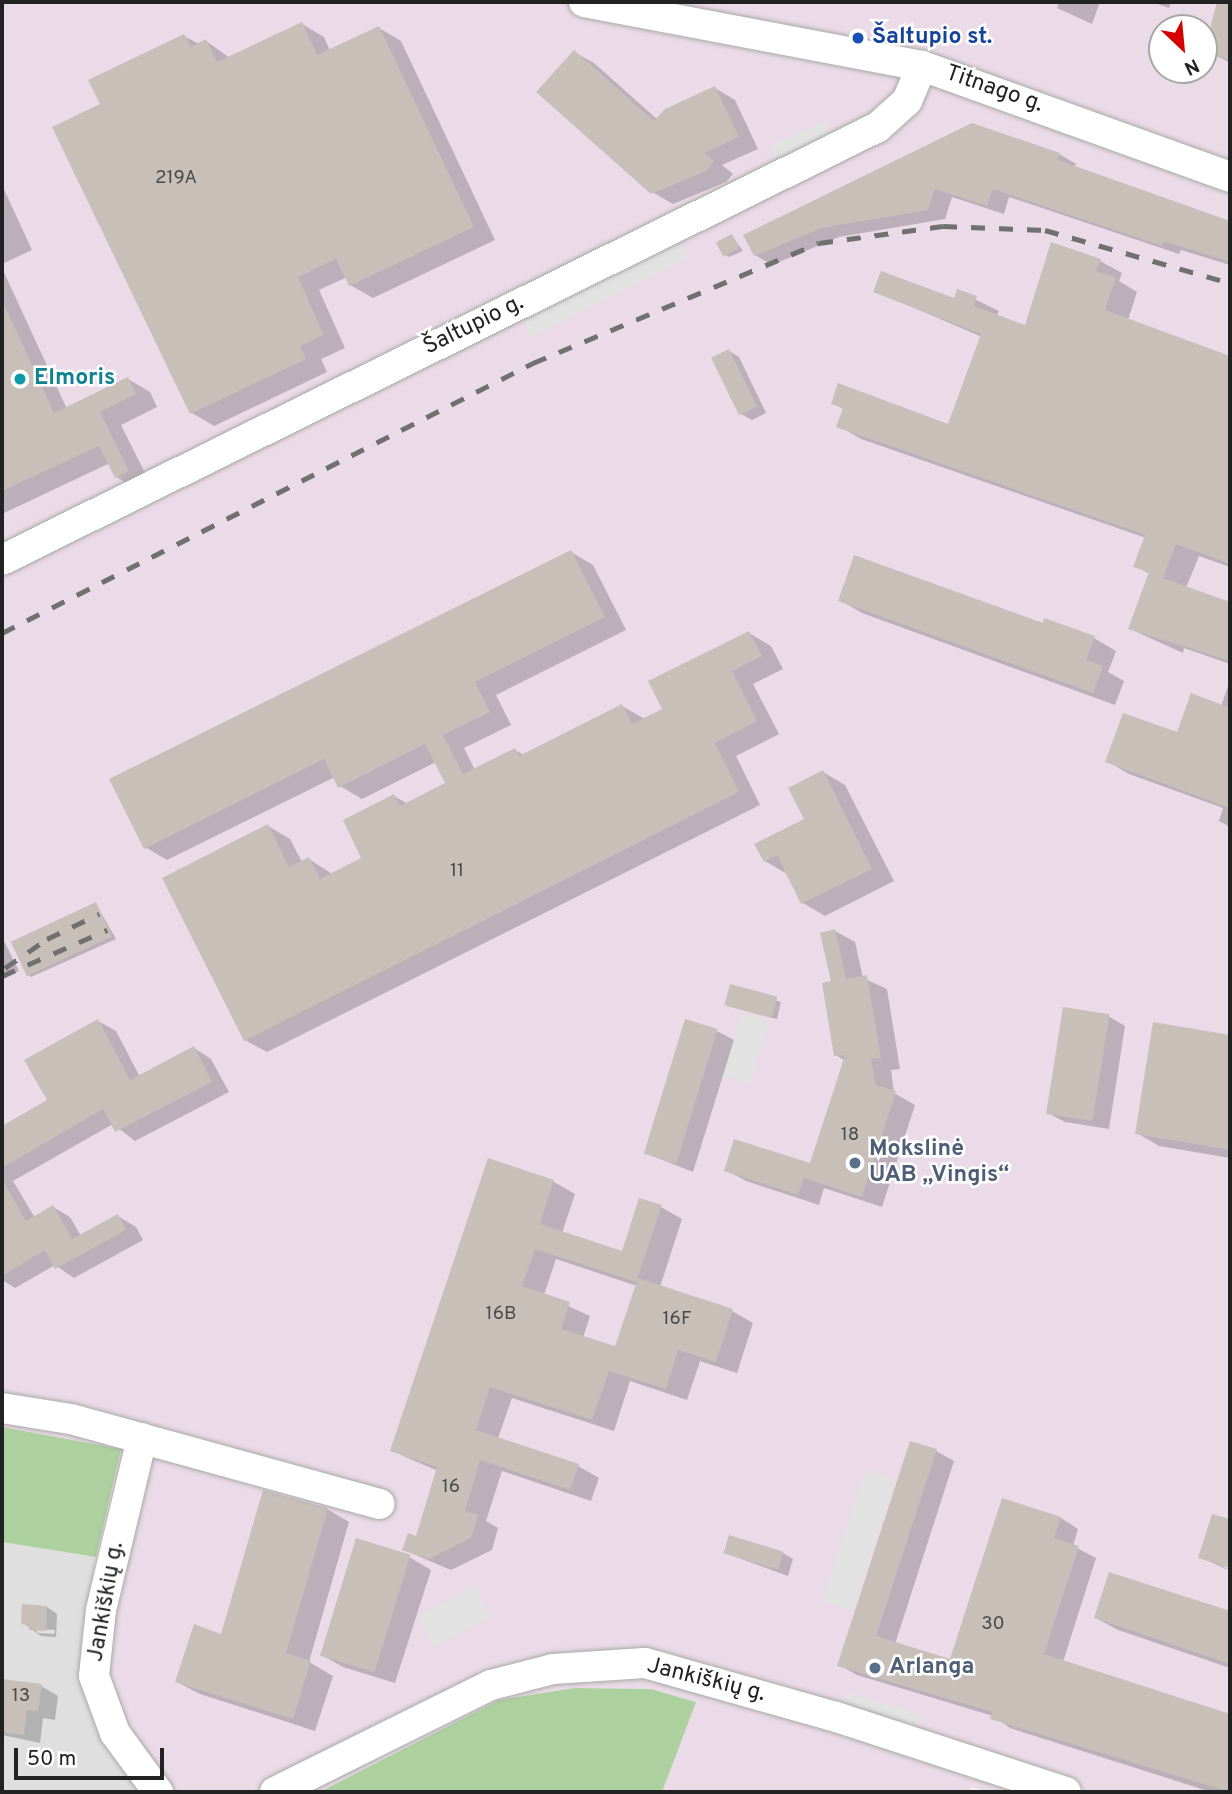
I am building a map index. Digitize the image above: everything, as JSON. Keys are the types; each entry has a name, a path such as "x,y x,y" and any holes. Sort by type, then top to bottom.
{"street":[{"name":"Titnago g.","path":"584,2 922,66 1230,177"},
{"name":"Šaltupio g.","path":"2,560 877,127 907,101 922,66"},
{"path":"2,1408 71,1419 380,1504"},
{"name":"Jankiškių g.","path":"142,1438 101,1610 94,1676 115,1733 158,1792"},
{"name":"Jankiškių g.","path":"275,1792 491,1685 553,1669 633,1663 675,1669 1066,1792"}],"shaded area":[{"path":"2,2 1230,2 1230,1792 988,1792 972,1787 970,1792 662,1792 695,1702 651,1689 575,1688 499,1700 320,1792 137,1792 98,1731 82,1683 81,1642 121,1449 2,1427"},
{"path":"824,122 833,142 779,166 770,146"},
{"path":"680,239 689,257 531,337 522,319"},
{"path":"742,1012 770,1021 749,1084 722,1075"},
{"path":"865,1470 895,1480 853,1611 822,1601"},
{"path":"2,1542 96,1557 81,1642 98,1731 137,1792 2,1792"},
{"path":"475,1586 491,1616 434,1647 418,1617"},
{"path":"847,1692 921,1715 916,1729 843,1706"}],"green space":[{"path":"2,1427 121,1449 96,1557 2,1542"},
{"path":"575,1688 651,1689 696,1702 662,1792 320,1792 499,1700"}],"building":[{"path":"1217,2 1230,2 1230,60 1218,56 1218,14 1214,14"},
{"path":"302,22 317,55 379,26 474,227 349,286 336,259 298,277 324,335 300,346 306,359 190,414 52,127 100,104 88,80 184,34 191,47 206,39 217,62"},
{"path":"574,50 654,121 665,109 715,86 739,137 704,153 714,161 706,171 651,194 536,92"},
{"path":"972,123 1060,153 1058,160 1230,221 1230,262 1164,241 1162,246 993,189 987,206 935,189 928,210 822,228 754,256 743,235"},
{"path":"732,234 739,248 723,256 716,242"},
{"path":"1051,242 1101,259 1096,271 1116,277 1105,310 1230,356 1230,564 1176,544 1163,578 1230,602 1230,661 1128,629 1149,572 1133,567 1145,535 836,427 843,408 831,404 838,383 948,424 981,334 873,292 881,271 954,298 957,289 977,296 974,306 1025,325"},
{"name":"Elmoris","path":"2,300 54,413 128,377 136,394 100,412 129,471 115,478 99,446 2,491"},
{"path":"729,349 757,407 739,415 711,358"},
{"path":"571,550 605,617 475,682 490,712 443,735 463,774 515,748 519,756 622,704 632,724 662,709 648,681 749,631 762,656 732,671 757,721 715,743 739,792 244,1041 162,878 268,824 289,867 309,857 320,879 361,858 343,820 394,794 400,806 445,783 425,744 338,788 324,759 144,849 109,779"},
{"path":"854,555 1043,623 1044,618 1095,636 1086,660 1103,666 1093,693 838,601"},
{"path":"1191,693 1230,708 1230,808 1105,762 1123,713 1177,732"},
{"path":"823,770 872,869 801,904 777,855 764,862 754,844 804,819 788,788"},
{"path":"96,902 112,936 27,976 11,942"},
{"path":"835,929 846,979 867,975 881,1058 871,1059 876,1085 896,1091 862,1197 804,1178 798,1195 724,1171 734,1139 810,1163 845,1055 834,1056 822,983 831,981 820,933"},
{"path":"730,984 777,997 772,1018 724,1005"},
{"path":"1063,1007 1109,1014 1093,1121 1046,1114"},
{"path":"98,1019 130,1080 194,1046 212,1082 115,1132 103,1109 2,1168 2,1126 47,1100 24,1060"},
{"path":"685,1019 718,1029 676,1164 644,1154"},
{"path":"1153,1022 1230,1035 1230,1150 1135,1134"},
{"path":"488,1158 554,1180 540,1224 622,1251 639,1198 662,1205 636,1282 535,1249 522,1286 570,1302 561,1329 615,1346 638,1278 733,1309 716,1362 678,1350 666,1389 609,1371 592,1420 490,1387 476,1430 579,1464 570,1490 480,1460 465,1511 478,1515 471,1538 429,1559 402,1550 408,1533 416,1536 437,1467 390,1451"},
{"path":"2,1179 26,1221 53,1205 72,1239 118,1214 126,1230 55,1269 45,1250 2,1276"},
{"path":"910,1441 937,1449 876,1636 950,1659 1002,1498 1061,1517 1054,1538 1079,1546 1044,1654 1230,1714 1230,1792 990,1719 992,1712 837,1666"},
{"path":"263,1490 328,1508 286,1653 311,1661 293,1719 175,1682 194,1624 221,1634"},
{"path":"1212,1514 1230,1519 1230,1568 1198,1558"},
{"path":"729,1535 784,1552 778,1570 723,1553"},
{"path":"356,1538 411,1555 375,1672 320,1656"},
{"path":"1109,1572 1230,1611 1230,1664 1094,1618"},
{"path":"22,1604 47,1606 46,1631 29,1630 29,1625 21,1624"},
{"path":"2,1679 42,1684 38,1711 27,1710 24,1735 2,1732"}],"railway":[{"path":"2,633 533,363 819,243 943,226 1045,230 1230,283"},
{"path":"5,968 47,939 99,914"},
{"path":"2,976 107,930"}],"place":[{"name":"Šaltupio st.","path":"858,38"},
{"name":"Elmoris","path":"20,379"},
{"name":"Mokslinė UAB „Vingis“","path":"855,1163"},
{"name":"Arlanga","path":"875,1668"}]}
